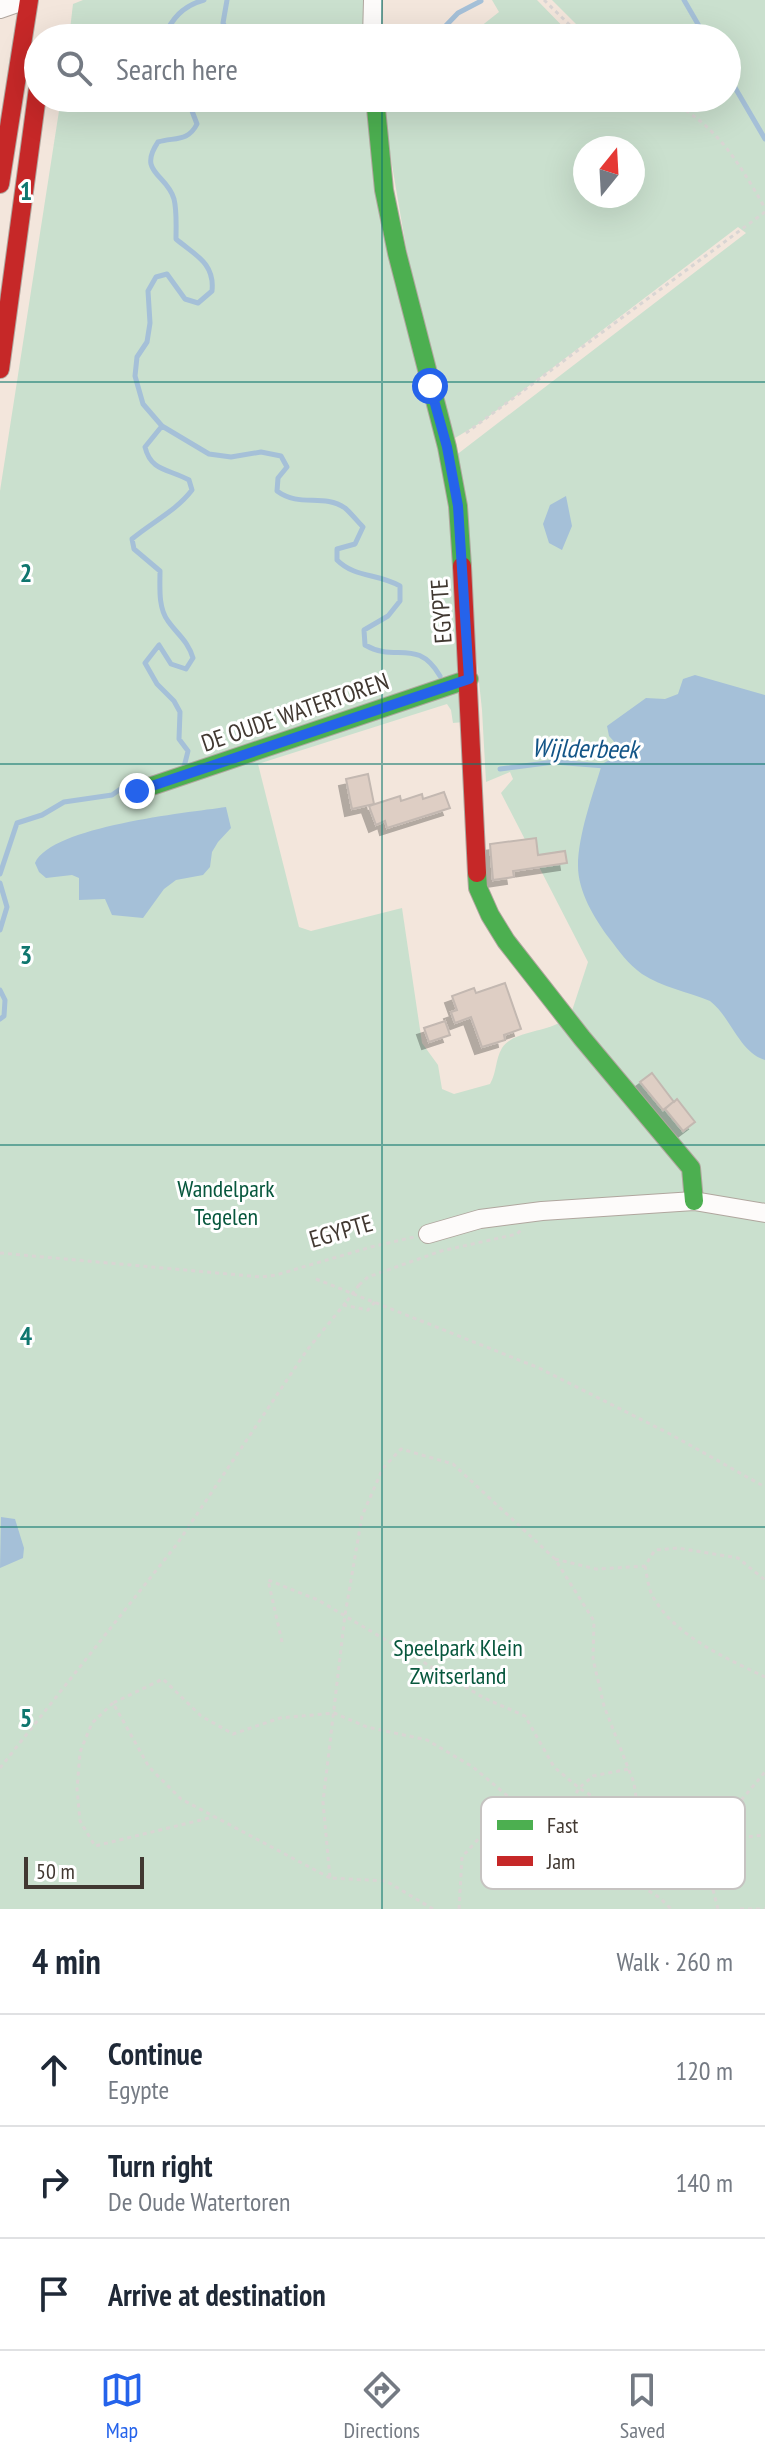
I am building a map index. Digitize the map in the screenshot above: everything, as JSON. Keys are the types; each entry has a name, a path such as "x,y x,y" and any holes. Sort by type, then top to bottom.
{"main road":[{"path":"0,184 24,26"},
{"path":"0,369 35,112"},
{"name":"EGYPTE","path":"376,112 384,190 397,253 447,447 458,506 478,888 506,941 691,1168 694,1201"},
{"name":"DE OUDE WATERTOREN","path":"137,791 469,679"}],"street":[{"path":"372,24 373,0"},
{"path":"0,9 27,6"},
{"path":"428,1234 480,1219 542,1211 694,1201 765,1213"}],"path":[{"path":"544,0 569,24"},
{"path":"447,447 765,210 734,154 713,130 686,112"},
{"path":"0,1768 177,1544 307,1350 359,1285 368,1277 441,1251 517,1234 542,1211"},
{"name":"EGYPTE","path":"0,1253 261,1277 428,1234"},
{"path":"316,1279 539,1368 670,1434 765,1487"},
{"path":"345,1303 368,1310 376,1301"},
{"path":"330,1878 323,1802 345,1615 362,1516 383,1468 401,1449 453,1464 555,1559 594,1621 593,1659 604,1706 634,1783 636,1797"},
{"path":"765,1580 738,1558 678,1548 655,1550 645,1566 652,1596 680,1629 724,1657 765,1677"},
{"path":"555,1559 596,1569 645,1566"},
{"path":"282,1642 268,1580 318,1600 484,1698 525,1716 554,1767 593,1797"},
{"path":"215,1817 95,1846 80,1821 77,1789 80,1752 92,1723 113,1703 163,1679 201,1716 233,1734 280,1718 334,1713 367,1727 427,1740 473,1767 509,1797"},
{"path":"113,1703 149,1767 181,1799 330,1878 386,1881 433,1909"},
{"path":"574,1797 579,1788 593,1776 629,1769"},
{"path":"744,1797 765,1772"},
{"path":"745,1837 765,1835"},
{"path":"459,1909 462,1857 481,1836"},
{"path":"645,1889 671,1909"},
{"path":"713,1889 718,1909"},
{"path":"740,1909 765,1909"}],"green space":[{"path":"83,0 367,0 366,24 71,24 73,4"},
{"path":"492,0 537,0 560,24 484,24 499,12"},
{"path":"552,0 765,0 765,1909 0,1909 0,491 59,112 371,112 448,486 464,722 453,723 447,704 258,764 299,927 311,931 402,908 422,1043 438,1065 442,1089 454,1094 490,1084 502,1048 513,1039 559,1023 566,1029 588,962 501,793 513,779 510,772 486,782 482,710 455,456 746,233 738,227 480,423 455,438 419,324 383,112 741,112 741,24 576,24"}],"water":[{"path":"566,496 572,526 562,550 549,543 543,524 550,505"},
{"path":"695,675 765,695 765,1060 748,1050 710,1001 658,982 632,966 593,913 579,875 583,828 602,764 615,757 619,747 609,736 607,726 646,698 665,699 678,694 683,679"},
{"path":"226,807 231,828 212,852 210,867 203,875 176,880 164,889 143,918 112,915 105,899 79,900 79,878 72,875 46,878 35,863 46,850 66,839 92,831 122,823"},
{"path":"1,1517 15,1519 24,1548 23,1558 0,1568"}],"building":[{"path":"368,774 374,804 352,809 346,779"},
{"path":"444,792 450,808 387,828 385,821 376,825 369,806 400,796 401,801 422,794 423,799"},
{"path":"536,838 538,855 565,851 567,863 513,871 514,877 493,880 490,844"},
{"path":"505,983 521,1029 504,1035 505,1040 482,1047 471,1017 455,1023 451,1012 457,1010 452,996 474,988 476,993"},
{"path":"445,1021 450,1035 429,1042 424,1028"},
{"path":"652,1073 674,1102 677,1099 695,1122 683,1131 665,1109 673,1102 663,1110 640,1082"}],"waterway":[{"name":"Wijlderbeek","path":"171,24 190,6 204,0"},
{"path":"224,24 227,0"},
{"path":"684,0 698,24"},
{"path":"447,24 458,13 481,1"},
{"path":"741,98 765,139"},
{"name":"Wijlderbeek","path":"192,112 197,124 190,134 158,142 151,160 152,167 174,199 176,239 207,266 212,291 198,303 185,299 167,274 156,277 148,291 150,323 147,342 137,357 135,376 143,404 162,426 209,454 231,457 261,452 281,456 287,467 278,478 277,491 294,499 328,501 347,510 363,527 355,544 337,549 337,560 351,570 400,586 400,601 388,616 364,630 365,645 376,650 423,657 440,676"},
{"path":"162,426 145,447 148,455 157,466 189,480 192,490 132,539 134,549 160,571 163,610 193,658 186,669 171,664 159,645 145,663 157,684 180,712 179,739 188,751 184,767"},
{"name":"Wijlderbeek","path":"500,769 554,762 605,766"},
{"path":"0,874 17,823 42,815 64,802 112,795 129,783"},
{"path":"0,883 7,907 0,930"},
{"path":"0,990 5,1000 4,1016 0,1019"}],"traffic: fast":[{"path":"376,112 384,190 397,253 447,447 458,506 462,566"},
{"path":"137,791 469,679"},
{"path":"477,873 478,888 506,941 691,1168 694,1201"}],"traffic: jam":[{"path":"25,24 29,0"},
{"path":"0,184 24,32"},
{"path":"0,369 35,112"},
{"path":"462,566 477,873"}],"route":[{"path":"137,791 469,679 458,506 447,447 430,386"}],"park label":[{"name":"Wandelpark Tegelen","path":"226,1202"},
{"name":"Speelpark Klein Zwitserland","path":"458,1661"}]}
